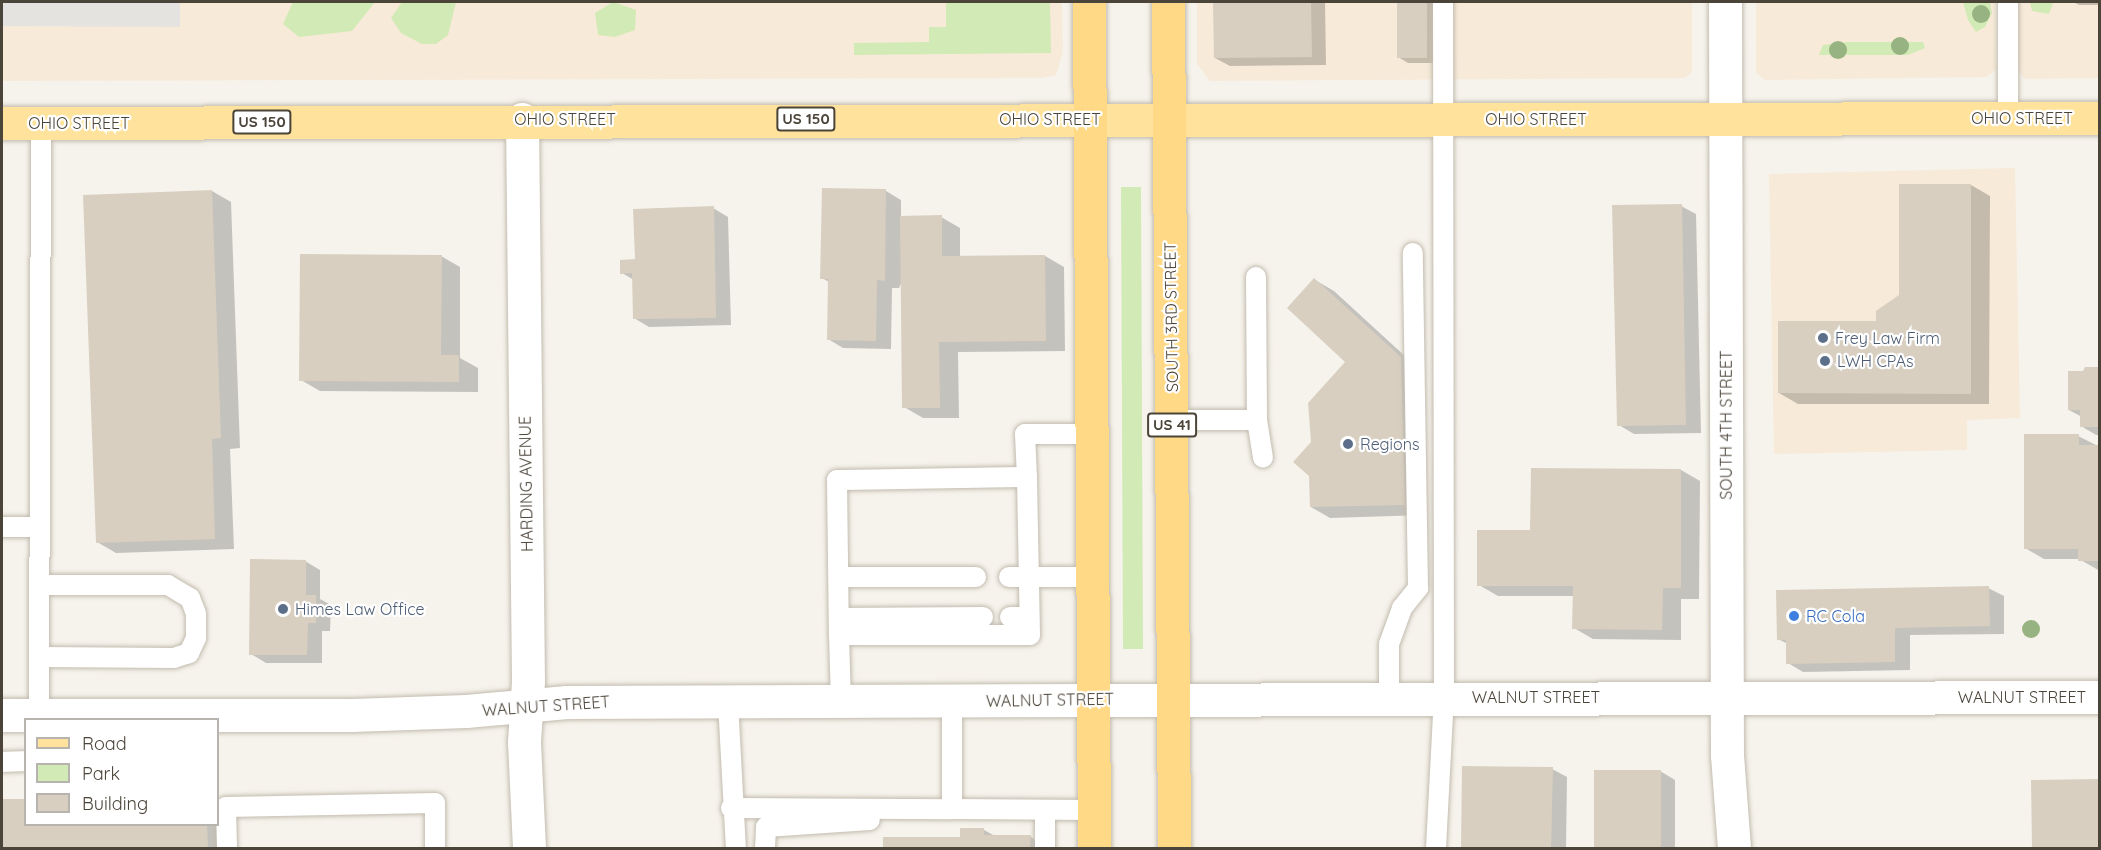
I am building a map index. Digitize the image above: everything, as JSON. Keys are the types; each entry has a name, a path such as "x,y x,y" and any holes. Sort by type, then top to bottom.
{"highway":[{"path":"1089,2 1094,849"},
{"name":"SOUTH 3RD STREET","path":"1168,2 1173,420 1174,849"}],"main road":[{"name":"OHIO STREET","path":"2,123 522,119 2100,118"}],"street":[{"name":"SOUTH 4TH STREET","path":"1725,2 1727,697 1734,849"},
{"name":"HARDING AVENUE","path":"522,119 529,849"},
{"name":"WALNUT STREET","path":"2,716 352,716 567,702 1389,697 2100,697"}],"lane":[{"path":"1436,849 1444,697 1443,2"},
{"path":"2008,2 2008,118"},
{"path":"39,716 41,123"},
{"path":"1389,697 1389,644 1402,608 1418,588 1413,253"},
{"path":"1256,277 1257,420 1263,458"},
{"path":"1173,420 1257,420"},
{"path":"839,626 1030,635 1020,617 1019,577 1027,477 1025,434 1090,434"},
{"path":"841,701 837,480 1027,477"},
{"path":"2,527 39,527"},
{"path":"839,577 976,577"},
{"path":"1019,577 1092,577"},
{"path":"39,585 168,585 190,598 196,614 196,638 189,652 174,658 39,657"},
{"path":"839,626 983,617"},
{"path":"952,701 952,809"},
{"path":"728,702 731,808 736,849"},
{"path":"2,762 24,761"},
{"path":"227,849 222,798 435,803 435,849"},
{"path":"731,808 1093,810"},
{"path":"765,849 766,827 870,820 883,808"},
{"path":"1045,811 1045,849"}],"shaded area":[{"path":"2,2 1062,2 1063,52 1056,75 1042,78 2,81"},
{"path":"2,2 180,2 180,27 2,26"},
{"path":"1197,2 1692,2 1692,72 1685,78 1210,81 1197,64"},
{"path":"1756,2 1995,2 1996,69 1987,77 1765,80 1756,73"},
{"path":"2017,2 2099,2 2099,78 2024,79 2018,68"},
{"path":"2015,168 2020,418 1967,420 1967,450 1774,454 1769,174"}],"green space":[{"path":"293,2 375,2 352,31 299,37 283,24"},
{"path":"402,2 456,2 448,35 436,44 422,44 401,33 391,18"},
{"path":"613,2 636,10 635,30 615,37 598,35 595,13"},
{"path":"946,2 1050,2 1051,53 854,55 854,43 929,42 929,27 946,27"},
{"path":"1963,2 1990,2 1992,13 1985,27 1976,32 1968,20"},
{"path":"2030,2 2053,3 2049,14 2032,11"},
{"path":"1847,42 1923,42 1925,48 1908,55 1819,55 1823,45"},
{"path":"1121,187 1141,187 1143,649 1123,649"}],"building":[{"path":"1213,2 1311,2 1312,57 1214,58"},
{"path":"1397,2 1427,2 1427,58 1397,58"},
{"path":"1899,184 1971,184 1971,394 1778,393 1778,321 1876,321 1876,311 1899,295"},
{"path":"822,188 886,189 885,281 877,280 876,341 827,340 828,279 820,279"},
{"path":"212,190 221,438 212,439 215,539 96,543 83,195"},
{"path":"1682,204 1686,425 1617,426 1612,205"},
{"path":"714,206 716,318 633,319 632,273 620,274 620,260 635,259 633,209"},
{"path":"942,215 942,256 1045,255 1046,341 939,342 940,408 902,408 900,216"},
{"path":"300,254 442,255 441,355 459,355 459,382 299,381"},
{"path":"1314,278 1401,357 1405,505 1310,507 1309,476 1293,462 1311,442 1308,403 1345,362 1287,308"},
{"path":"2085,367 2100,367 2100,427 2080,427 2080,410 2068,410 2068,371 2083,371"},
{"path":"2024,434 2079,434 2079,445 2100,445 2100,561 2078,561 2078,549 2024,549"},
{"path":"1531,468 1681,469 1681,588 1663,588 1662,630 1572,629 1573,586 1477,586 1477,530 1530,530"},
{"name":"Himes Law Office","path":"250,559 306,560 306,595 316,595 316,623 308,623 307,655 249,655"},
{"path":"1989,586 1990,626 1895,628 1895,662 1786,664 1786,640 1777,640 1776,590"},
{"path":"1462,766 1553,767 1551,848 1461,848"},
{"path":"1594,770 1661,770 1661,848 1594,848"},
{"path":"2100,779 2100,848 2032,848 2031,780"},
{"path":"2,799 24,799 24,826 207,826 208,848 2,848"},
{"path":"960,828 984,828 984,835 1031,835 1030,848 883,848 883,837 960,837"}],"place":[{"name":"Frey Law Firm","path":"1823,338"},
{"name":"LWH CPAs","path":"1825,361"},
{"name":"Regions","path":"1348,444"},
{"name":"Himes Law Office","path":"283,609"},
{"name":"RC Cola","path":"1794,616"}]}
